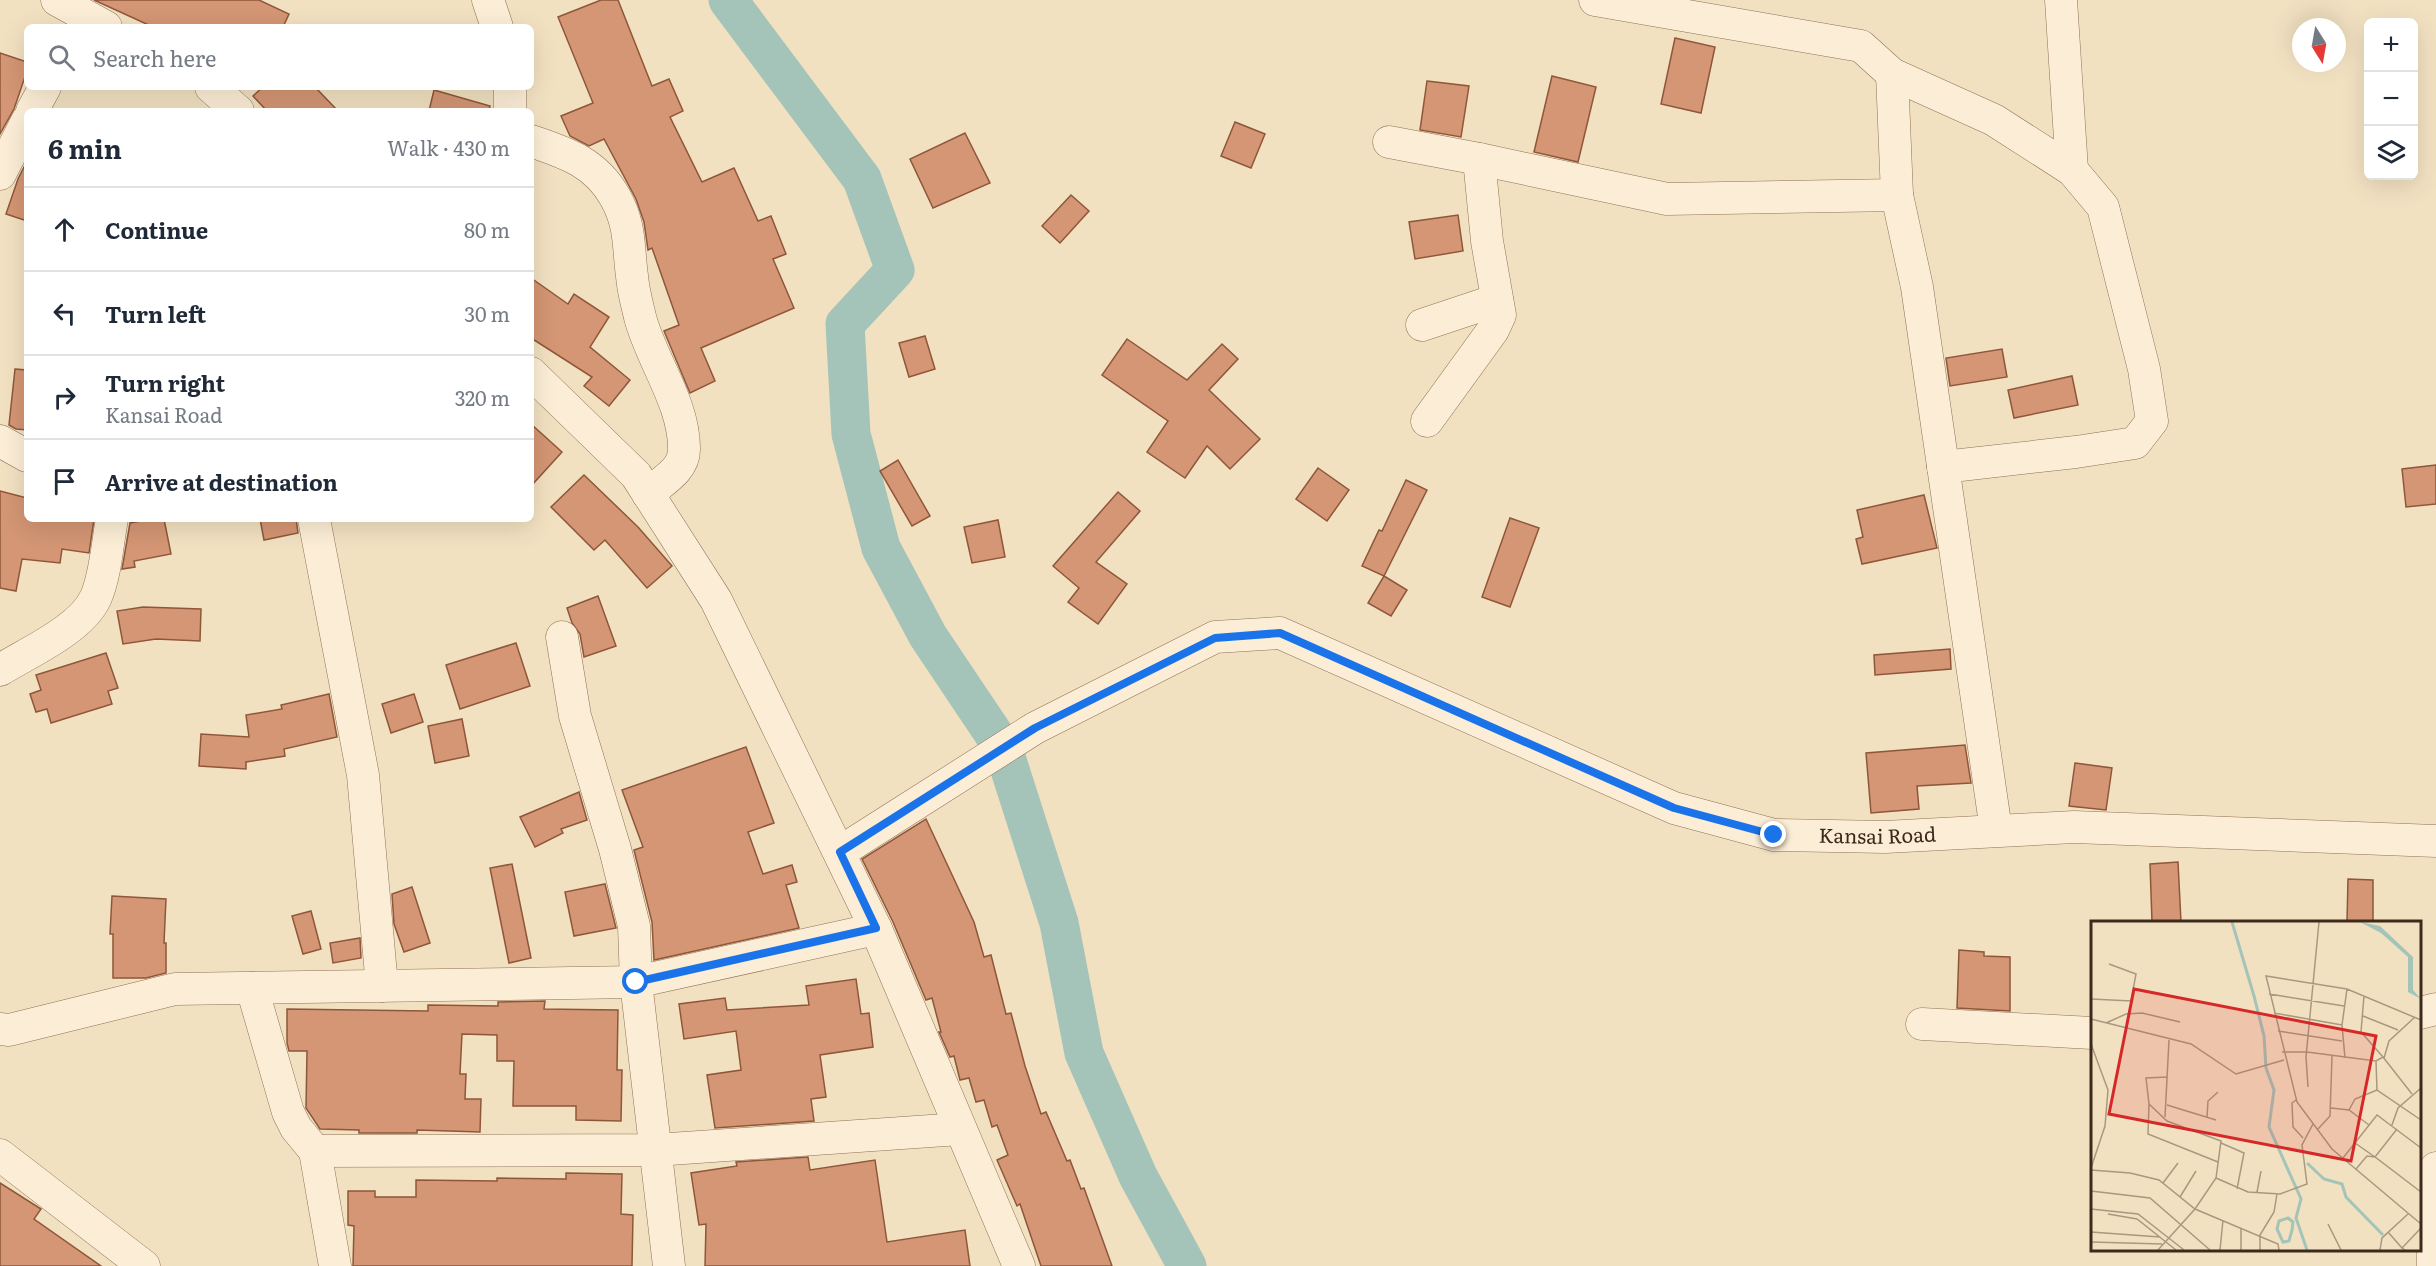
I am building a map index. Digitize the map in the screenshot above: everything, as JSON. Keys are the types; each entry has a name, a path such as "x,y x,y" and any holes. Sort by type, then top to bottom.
{"street":[{"path":"488,0 496,24"},
{"path":"1595,0 1861,46 1892,74 1994,120 2072,170 2103,207 2144,369 2152,421 2135,443 1943,467"},
{"path":"2061,0 2072,170"},
{"path":"1892,74 1897,195 1917,287 1996,830"},
{"path":"34,108 43,90"},
{"path":"214,90 235,108"},
{"path":"510,90 510,108"},
{"path":"0,174 24,127"},
{"path":"534,142 588,164 615,196 626,221 631,242 632,276 640,319 682,429 684,451 681,465 648,494"},
{"path":"1389,142 1667,199 1897,195"},
{"path":"1427,420 1493,330 1500,315 1487,241 1479,159"},
{"path":"1422,325 1497,300"},
{"path":"534,376 636,475 716,600 876,928 1019,1266"},
{"path":"0,441 24,454"},
{"path":"0,670 69,628 84,615 101,583 111,522"},
{"path":"315,522 363,775 382,986"},
{"name":"Kansai Road","path":"840,852 1035,728 1215,638 1280,633 1674,808 1774,835 1885,837 2074,826 2436,841"},
{"path":"562,638 575,716 615,849 634,926 636,982 669,1266"},
{"path":"0,1029 9,1030 176,989 636,982 876,928"},
{"path":"252,988 288,1112 296,1128 315,1151 335,1266"},
{"path":"2421,1013 2436,1009"},
{"path":"1922,1024 2091,1033"},
{"path":"315,1151 656,1150 960,1129"},
{"path":"0,1155 144,1266"},
{"path":"2433,1266 2433,1196 2436,1168"}],"building":[{"path":"94,0 259,0 289,14 284,24 146,24"},
{"path":"601,0 618,0 652,86 669,79 683,111 670,117 702,182 734,168 758,221 771,216 786,254 773,259 794,308 701,348 715,381 690,393 664,331 679,325 652,248 648,250 644,222 636,199 604,139 589,146 570,136 561,116 593,103 558,17"},
{"path":"1675,38 1715,47 1701,113 1661,104"},
{"path":"0,53 24,61 24,80 14,109 0,134"},
{"path":"1552,76 1596,87 1578,162 1534,152"},
{"path":"1427,81 1469,86 1461,137 1420,130"},
{"path":"260,90 318,90 335,108 264,108 253,96"},
{"path":"434,90 490,106 490,108 430,108"},
{"path":"1235,122 1265,134 1251,168 1221,156"},
{"path":"965,133 990,183 933,208 910,159"},
{"path":"24,167 24,220 6,214"},
{"path":"1071,195 1089,211 1060,243 1042,226"},
{"path":"1458,215 1463,251 1415,259 1409,222"},
{"path":"534,280 568,304 574,294 609,317 590,347 630,380 609,406 584,386 592,377 534,340"},
{"path":"925,336 935,369 909,377 899,343"},
{"path":"1127,339 1187,380 1222,344 1238,359 1209,390 1260,439 1230,469 1207,446 1185,478 1147,452 1168,421 1102,375"},
{"path":"2002,349 2007,377 1950,386 1946,358"},
{"path":"15,369 24,370 24,430 9,425"},
{"path":"2072,376 2078,405 2014,418 2008,390"},
{"path":"534,427 562,452 534,483"},
{"path":"898,460 930,516 912,526 880,471"},
{"path":"2436,465 2436,504 2406,507 2402,469"},
{"path":"1318,468 1349,490 1327,521 1296,499"},
{"path":"584,475 638,527 672,566 647,588 605,540 594,550 551,507"},
{"path":"1406,480 1427,490 1384,576 1362,566 1379,530 1382,531"},
{"path":"0,491 24,497 24,522 94,522 89,553 62,549 60,563 22,559 16,591 0,588"},
{"path":"1118,492 1140,511 1096,562 1127,584 1098,624 1068,602 1079,588 1053,566"},
{"path":"1924,495 1937,548 1862,564 1856,539 1863,537 1857,510"},
{"path":"1510,518 1539,528 1510,607 1482,597"},
{"path":"998,520 1005,557 972,563 964,527"},
{"path":"165,522 171,554 134,561 135,567 122,569 130,523"},
{"path":"261,522 296,522 298,533 264,540"},
{"path":"1384,576 1407,590 1391,616 1368,603"},
{"path":"598,596 616,646 584,657 580,634 572,623 567,608"},
{"path":"143,607 201,609 200,641 156,639 123,644 117,611"},
{"path":"516,643 530,686 460,709 446,665"},
{"path":"1950,649 1951,669 1875,675 1874,655"},
{"path":"106,653 118,688 108,691 112,704 51,723 47,709 36,712 30,694 41,690 36,675"},
{"path":"329,694 337,737 284,749 285,756 246,762 246,769 199,766 201,734 249,737 246,715 282,709 281,705"},
{"path":"414,694 423,722 391,733 382,704"},
{"path":"462,719 469,756 435,763 428,726"},
{"path":"1965,745 1971,783 1917,786 1919,809 1871,813 1866,753"},
{"path":"746,747 774,823 748,832 763,874 792,865 797,882 786,885 799,928 654,960 652,922 634,850 643,847 622,790"},
{"path":"2075,763 2112,768 2106,810 2069,806"},
{"path":"579,792 587,820 561,829 563,833 535,847 520,817"},
{"path":"926,819 974,922 984,957 991,955 1006,1014 1011,1013 1041,1114 1046,1112 1067,1161 1070,1160 1081,1189 1084,1188 1112,1266 1041,1266 1020,1204 1017,1206 997,1160 1008,1155 997,1125 992,1127 984,1100 976,1102 969,1078 960,1080 954,1056 950,1057 939,1032 941,1032 932,998 926,1000 893,922 862,859"},
{"path":"2178,862 2181,921 2152,921 2150,864"},
{"path":"512,864 531,958 509,963 490,868"},
{"path":"2348,879 2373,880 2373,921 2347,921"},
{"path":"605,884 616,928 574,936 565,892"},
{"path":"412,887 430,943 404,952 394,924 392,894"},
{"path":"112,896 166,899 164,943 166,943 166,973 146,978 113,978 113,934 110,934"},
{"path":"311,911 321,949 303,954 292,916"},
{"path":"360,938 361,958 333,963 330,943"},
{"path":"1959,950 1984,952 1984,956 2010,957 2010,1011 1957,1008"},
{"path":"856,979 861,1014 869,1013 873,1047 820,1055 826,1097 811,1099 814,1121 715,1128 707,1075 741,1070 736,1031 684,1039 679,1004 725,998 727,1010 809,1005 806,986"},
{"path":"545,1001 544,1009 618,1010 617,1070 622,1070 621,1121 576,1120 576,1106 513,1106 514,1061 497,1061 497,1035 462,1034 460,1074 466,1074 465,1099 481,1099 480,1132 417,1130 417,1133 359,1133 359,1130 320,1129 306,1108 307,1051 289,1051 287,1009 428,1011 428,1005 498,1006 498,1002"},
{"path":"808,1157 810,1170 875,1160 887,1242 965,1230 970,1266 705,1266 706,1224 699,1225 691,1173 737,1166 736,1162"},
{"path":"566,1173 622,1174 621,1214 633,1215 632,1266 353,1266 354,1226 348,1225 348,1191 375,1191 375,1197 416,1197 416,1180 566,1179"},
{"path":"0,1183 41,1209 34,1219 101,1266 0,1266"}],"waterway":[{"path":"728,0 862,179 895,270 845,324 851,434 881,548 928,636 1003,748 1059,923 1084,1053 1138,1176 1187,1266"}],"route":[{"path":"636,982 876,928 840,852 1035,728 1215,638 1280,633 1674,808 1774,835"}]}
